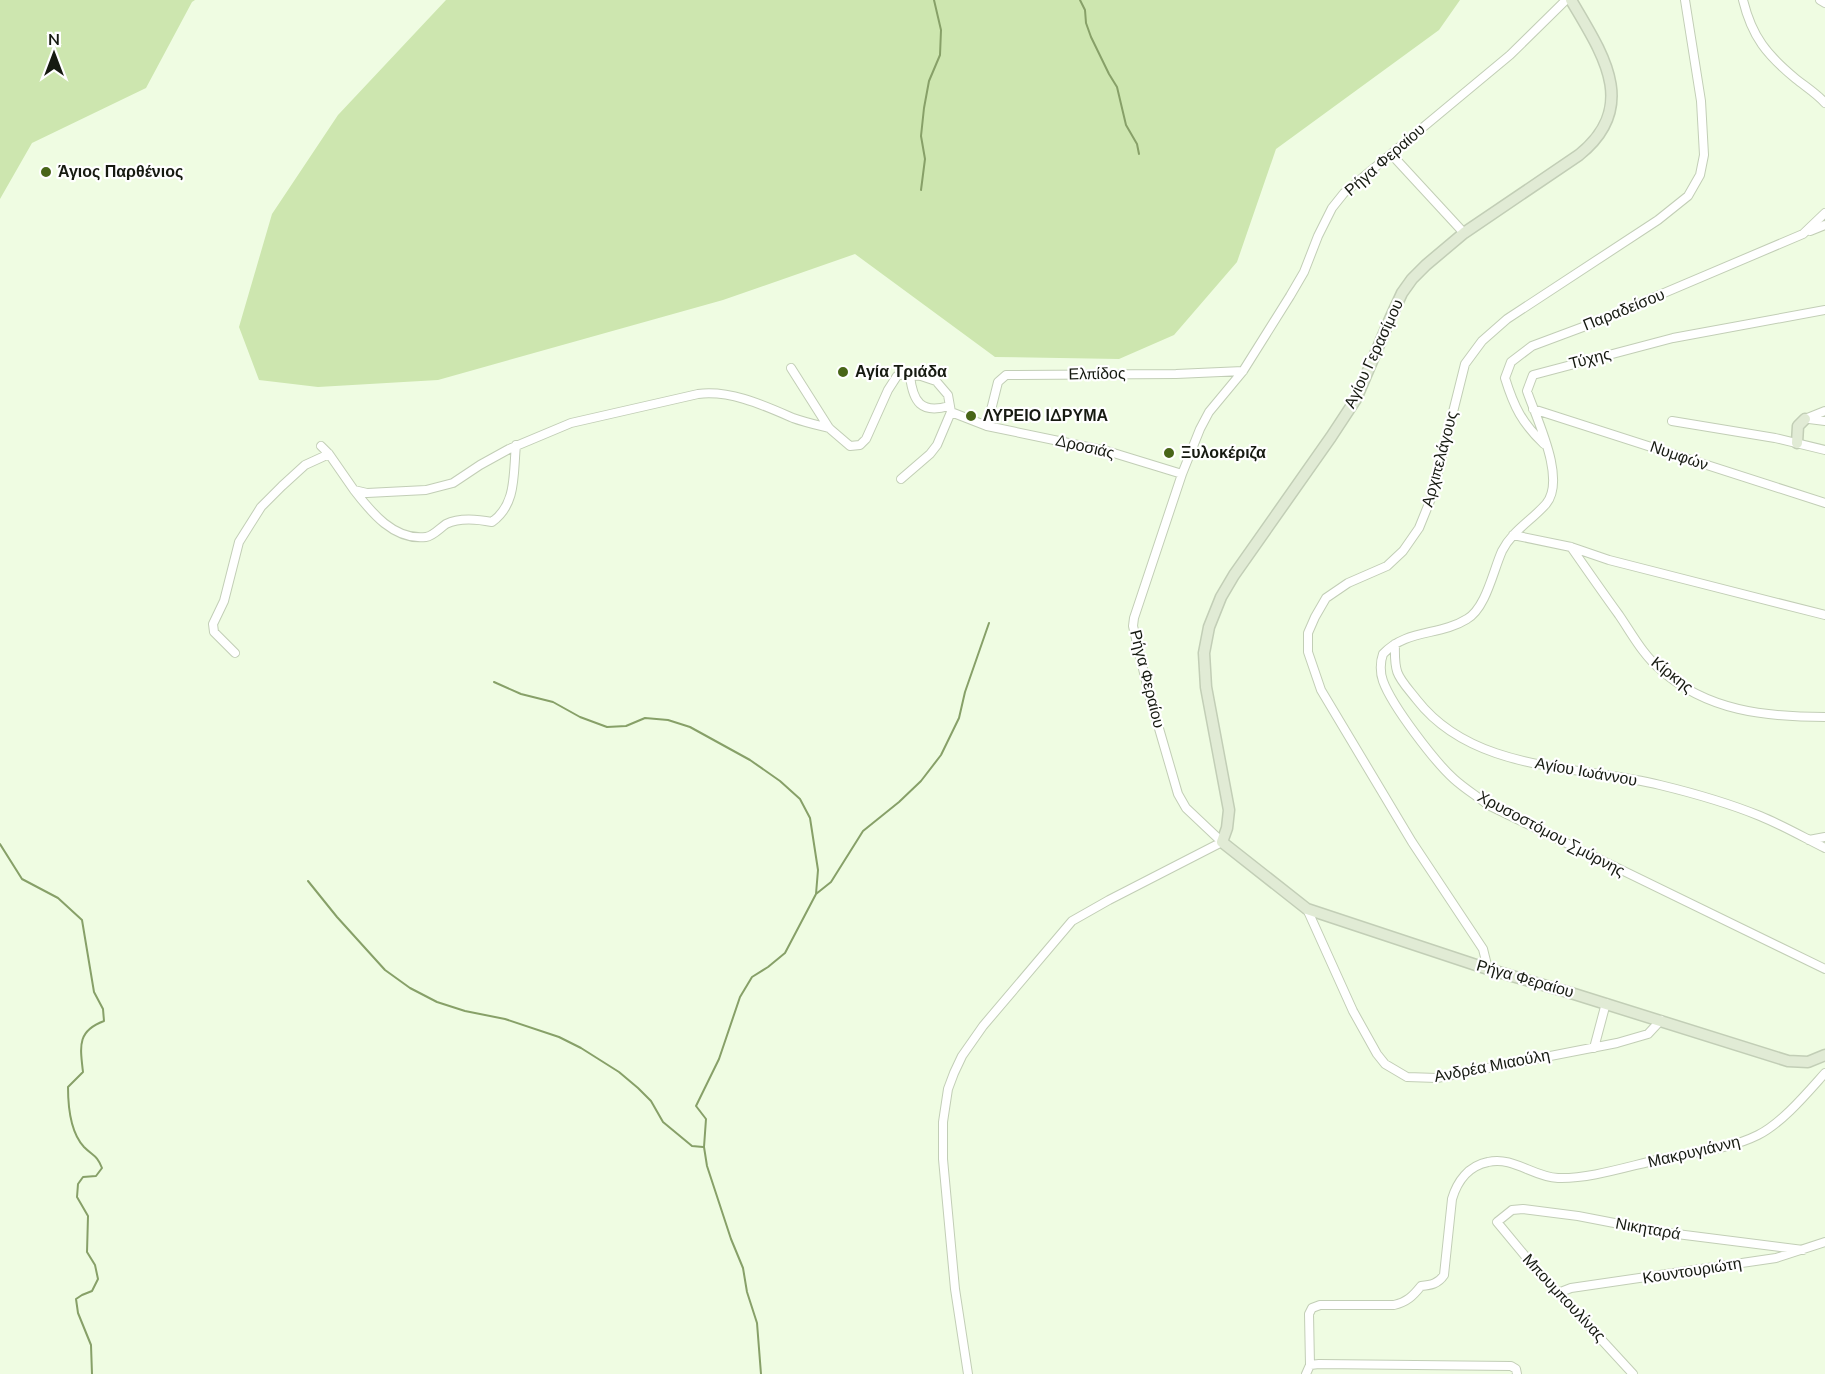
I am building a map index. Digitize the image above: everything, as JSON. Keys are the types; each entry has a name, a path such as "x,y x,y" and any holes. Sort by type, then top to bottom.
{"street":[{"name":"Ρήγα Φεραίου","path":"1566,0 1510,55 1344,194 1332,208 1304,272 1243,371 1209,412 1182,474 1132,626 1146,684 1178,794 1186,808 1222,842 1307,909 1488,969 1661,1020 1788,1061 1808,1062 1825,1055"},
{"name":"Αγίου Γερασίμου","path":"1222,842 1227,828 1229,810 1206,687 1204,653 1209,627 1221,597 1356,399 1402,293 1426,265 1464,233 1538,184 1592,144 1609,117 1612,91 1610,78 1600,52 1571,0"},
{"name":"Αρχιπελάγους","path":"1488,969 1483,949 1412,842 1321,690 1308,652 1308,633 1326,598 1348,582 1387,566 1402,551 1419,528 1432,496 1465,364 1482,341 1508,319 1658,220 1688,196 1700,175 1704,147 1701,101 1684,0"},
{"path":"1743,0 1758,41 1768,53 1825,103"},
{"path":"1820,0 1825,3"},
{"path":"1392,155 1464,233"},
{"name":"Παραδείσου","path":"1547,447 1528,428 1520,416 1505,378 1511,362 1522,352 1803,234 1825,213"},
{"path":"1803,234 1825,225"},
{"name":"Τύχης","path":"1513,535 1547,502 1553,488 1552,467 1547,447 1527,391 1533,375 1673,338 1825,310"},
{"path":"791,368 830,428 850,446 860,445 866,439 888,390 897,376 903,374 921,376 936,381 948,395 950,409 937,445 930,454 901,478"},
{"name":"Ελπίδος","path":"987,426 998,382 1006,375 1176,374 1243,371"},
{"name":"Δροσιάς","path":"910,376 912,392 924,408 950,409 987,426 1107,451 1182,474"},
{"path":"354,490 367,493 426,490 453,483 480,465 516,446 571,423 698,394 714,392 741,398 795,419 830,428"},
{"name":"Νυμφών","path":"1533,409 1825,503"},
{"path":"1797,443 1798,426 1804,419 1825,411"},
{"path":"1804,419 1825,421"},
{"path":"1672,421 1825,450"},
{"path":"321,446 369,509 385,525 404,534 426,537 446,525 461,520 478,519 492,522 503,514 509,504 516,446"},
{"path":"235,653 214,632 213,624 224,601 239,542 261,507 282,486 305,465 329,454"},
{"path":"1395,644 1410,636 1466,620 1477,612 1503,550 1513,535 1571,547 1609,560 1825,615"},
{"name":"Κίρκης","path":"1571,547 1642,649 1661,670 1687,689 1708,700 1740,710 1825,717"},
{"name":"Αγίου Ιωάννου","path":"1395,644 1394,662 1397,672 1424,709 1458,736 1480,747 1528,762 1669,787 1758,815 1825,848"},
{"name":"Χρυσοστόμου Σμύρνης","path":"1395,644 1382,657 1382,674 1388,691 1415,732 1449,774 1488,805 1825,969"},
{"path":"1809,840 1825,837"},
{"path":"968,1374 955,1289 943,1159 943,1122 948,1089 962,1056 983,1026 1072,921 1222,842"},
{"name":"Ανδρέα Μιαούλη","path":"1307,909 1353,1011 1377,1054 1385,1064 1407,1077 1437,1078 1557,1053 1594,1048 1648,1034 1661,1020"},
{"path":"1594,1048 1606,1004"},
{"name":"Μακρυγιάννη","path":"1310,1365 1309,1314 1312,1308 1320,1305 1404,1303 1421,1286 1432,1285 1440,1281 1444,1275 1455,1188 1476,1166 1494,1161 1511,1163 1539,1174 1559,1178 1607,1172 1739,1143 1759,1135 1774,1124 1825,1073"},
{"name":"Νικηταρά","path":"1497,1222 1512,1210 1523,1209 1578,1216 1660,1232 1803,1250"},
{"name":"Μπουμπουλίνας","path":"1497,1222 1558,1293 1634,1374"},
{"name":"Κουντουριώτη","path":"1558,1293 1571,1288 1776,1258 1825,1242"},
{"path":"1306,1374 1310,1365 1319,1364 1511,1366 1515,1368 1517,1374"}],"green space":[{"path":"0,0 195,0 146,88 32,143 0,199"},
{"path":"446,0 1460,0 1439,30 1276,149 1237,262 1174,335 1119,359 995,357 855,254 723,300 438,380 318,387 259,380 239,327 272,214 338,115"}],"waterway":[{"path":"921,190 925,159 921,136 924,108 929,81 940,55 941,30 934,0"},
{"path":"1080,0 1085,10 1086,23 1091,37 1117,87 1126,125 1137,144 1139,154"},
{"path":"816,894 831,882 863,831 921,781 941,755 959,718 965,692 989,623"},
{"path":"494,682 521,694 553,702 580,717 607,727 626,726 645,718 668,720 690,727 750,760 780,781 800,799 810,818 818,870 816,894 785,953 752,977 740,997 719,1059 696,1106 706,1119 704,1147 707,1166 743,1268 747,1292 757,1323 761,1374"},
{"path":"0,844 22,879 58,898 82,920 94,992 103,1009 104,1021 89,1030 82,1040 83,1072 68,1087 69,1110 76,1134 79,1141 96,1158 102,1168 96,1176 83,1177 78,1184 77,1197 88,1216 87,1252 95,1265 98,1279 92,1291 76,1299 78,1313 91,1345 92,1374"},
{"path":"308,881 385,970 410,988 437,1002 465,1011 505,1019 559,1037 581,1048 619,1072 638,1088 651,1101 663,1122 692,1146 703,1147"}],"place":[{"name":"Άγιος Παρθένιος","path":"46,172"},
{"name":"Αγία Τριάδα","path":"843,372"},
{"name":"ΛΥΡΕΙΟ ΙΔΡΥΜΑ","path":"971,416"},
{"name":"Ξυλοκέριζα","path":"1169,453"}]}
